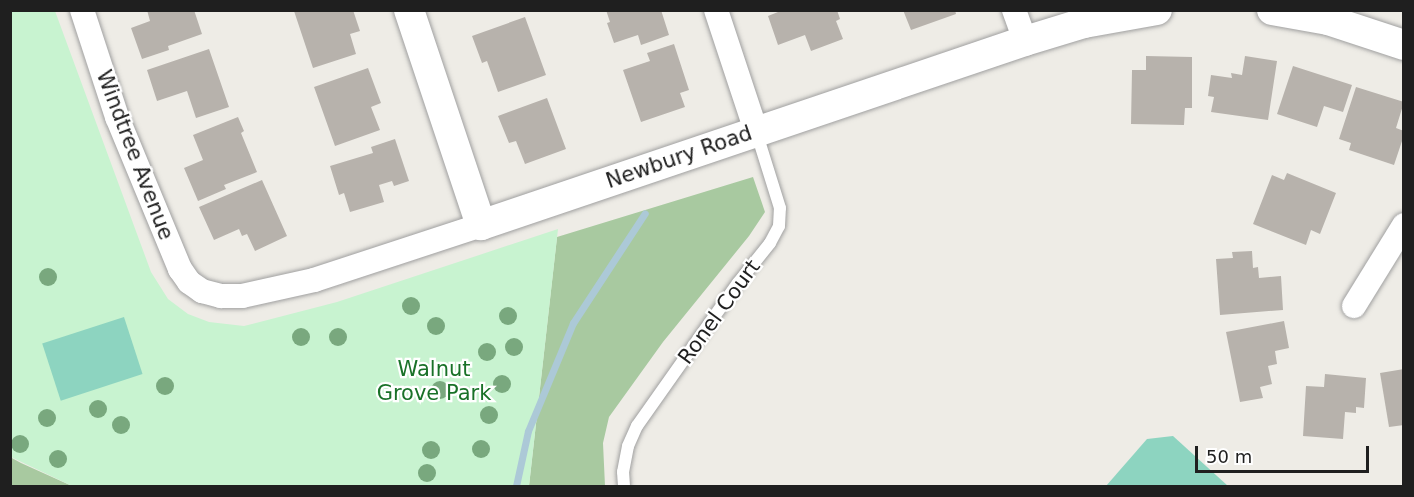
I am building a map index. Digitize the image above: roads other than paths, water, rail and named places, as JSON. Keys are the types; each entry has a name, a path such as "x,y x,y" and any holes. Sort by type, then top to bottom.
{"street":[{"name":"Windtree Avenue","path":"82,10 117,117 180,269 189,282 202,291"},
{"path":"409,10 481,225"},
{"path":"716,10 756,131"},
{"path":"1014,10 1025,41"},
{"name":"Newbury Road","path":"202,291 221,296 242,296 314,280 1025,41 1084,23 1157,10"},
{"path":"1272,10 1328,20 1404,45"},
{"path":"1354,306 1404,225"}],"lane":[{"name":"Ronel Court","path":"624,486 623,472 628,446 637,426 738,283 770,243 779,226 780,208 756,131"}],"waterway":[{"path":"516,486 528,431 573,323 645,213"}],"park label":[{"name":"Walnut Grove Park","path":"434,381"}]}
